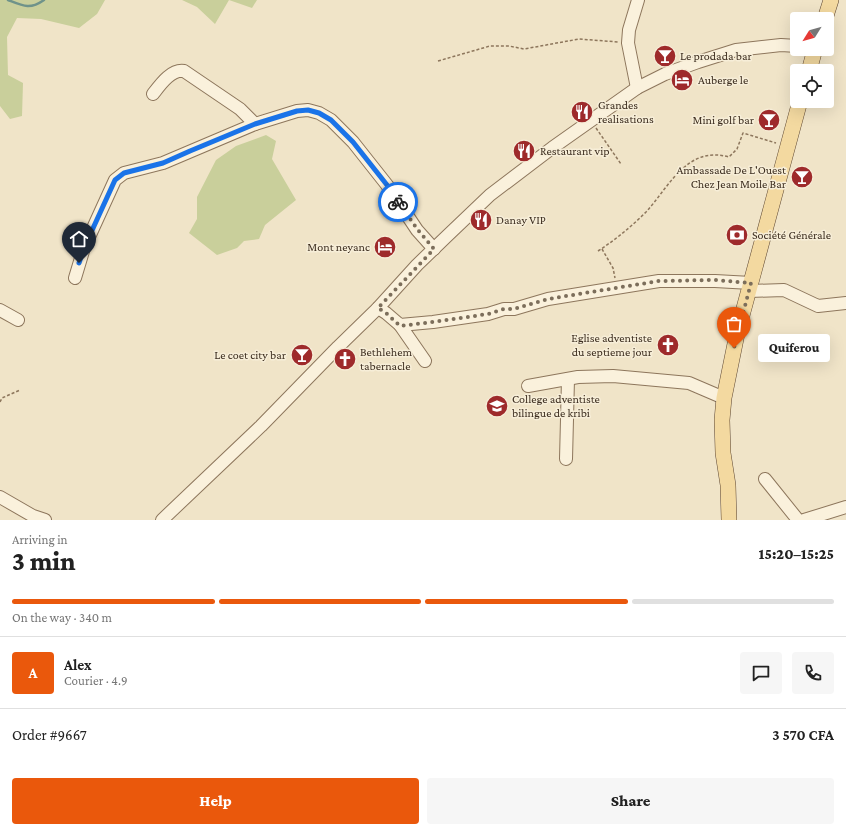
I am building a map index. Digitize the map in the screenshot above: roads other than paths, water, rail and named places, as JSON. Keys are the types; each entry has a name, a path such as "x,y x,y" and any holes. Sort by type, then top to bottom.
{"main road":[{"path":"827,12 831,0"},
{"path":"729,520 728,485 723,453 722,420 724,398 737,334 798,108"}],"street":[{"path":"637,88 628,43 629,30 638,0"},
{"path":"162,520 261,426 434,249 490,195 637,88 665,74 736,50 781,45 790,46"},
{"path":"153,94 163,81 175,72 179,70 184,71 240,110 255,124"},
{"path":"75,278 84,248 115,180 119,176 124,173 163,163 255,124 297,111 308,110 319,113 331,120 353,142 387,185 418,230 434,249"},
{"path":"400,326 488,314 504,309 514,309 548,299 659,281 715,280 750,287 784,290 821,306 846,302"},
{"path":"378,308 400,326 425,361"},
{"path":"0,310 18,320"},
{"path":"528,386 578,377 613,376 689,383 724,398"},
{"path":"566,459 568,379"},
{"path":"765,479 798,520"},
{"path":"0,497 33,516 45,520"},
{"path":"804,520 846,507"}],"waterway":[{"path":"8,0 26,6 35,5 44,0"}],"place":[{"name":"Le prodada bar","path":"665,56"},
{"name":"Auberge le","path":"682,80"},
{"name":"Grandes realisations","path":"582,112"},
{"name":"Mini golf bar","path":"769,120"},
{"name":"Restaurant vip","path":"524,151"},
{"name":"Ambassade De L'Ouest Chez Jean Moile Bar","path":"802,177"},
{"name":"Danay VIP","path":"481,220"},
{"name":"Société Générale","path":"737,235"},
{"name":"Mont neyanc","path":"385,247"},
{"name":"Eglise adventiste du septieme jour","path":"668,345"},
{"name":"Quiferou","path":"734,348"},
{"name":"Le coet city bar","path":"302,355"},
{"name":"Bethlehem tabernacle","path":"345,359"},
{"name":"College adventiste bilingue de kribi","path":"497,406"}]}
